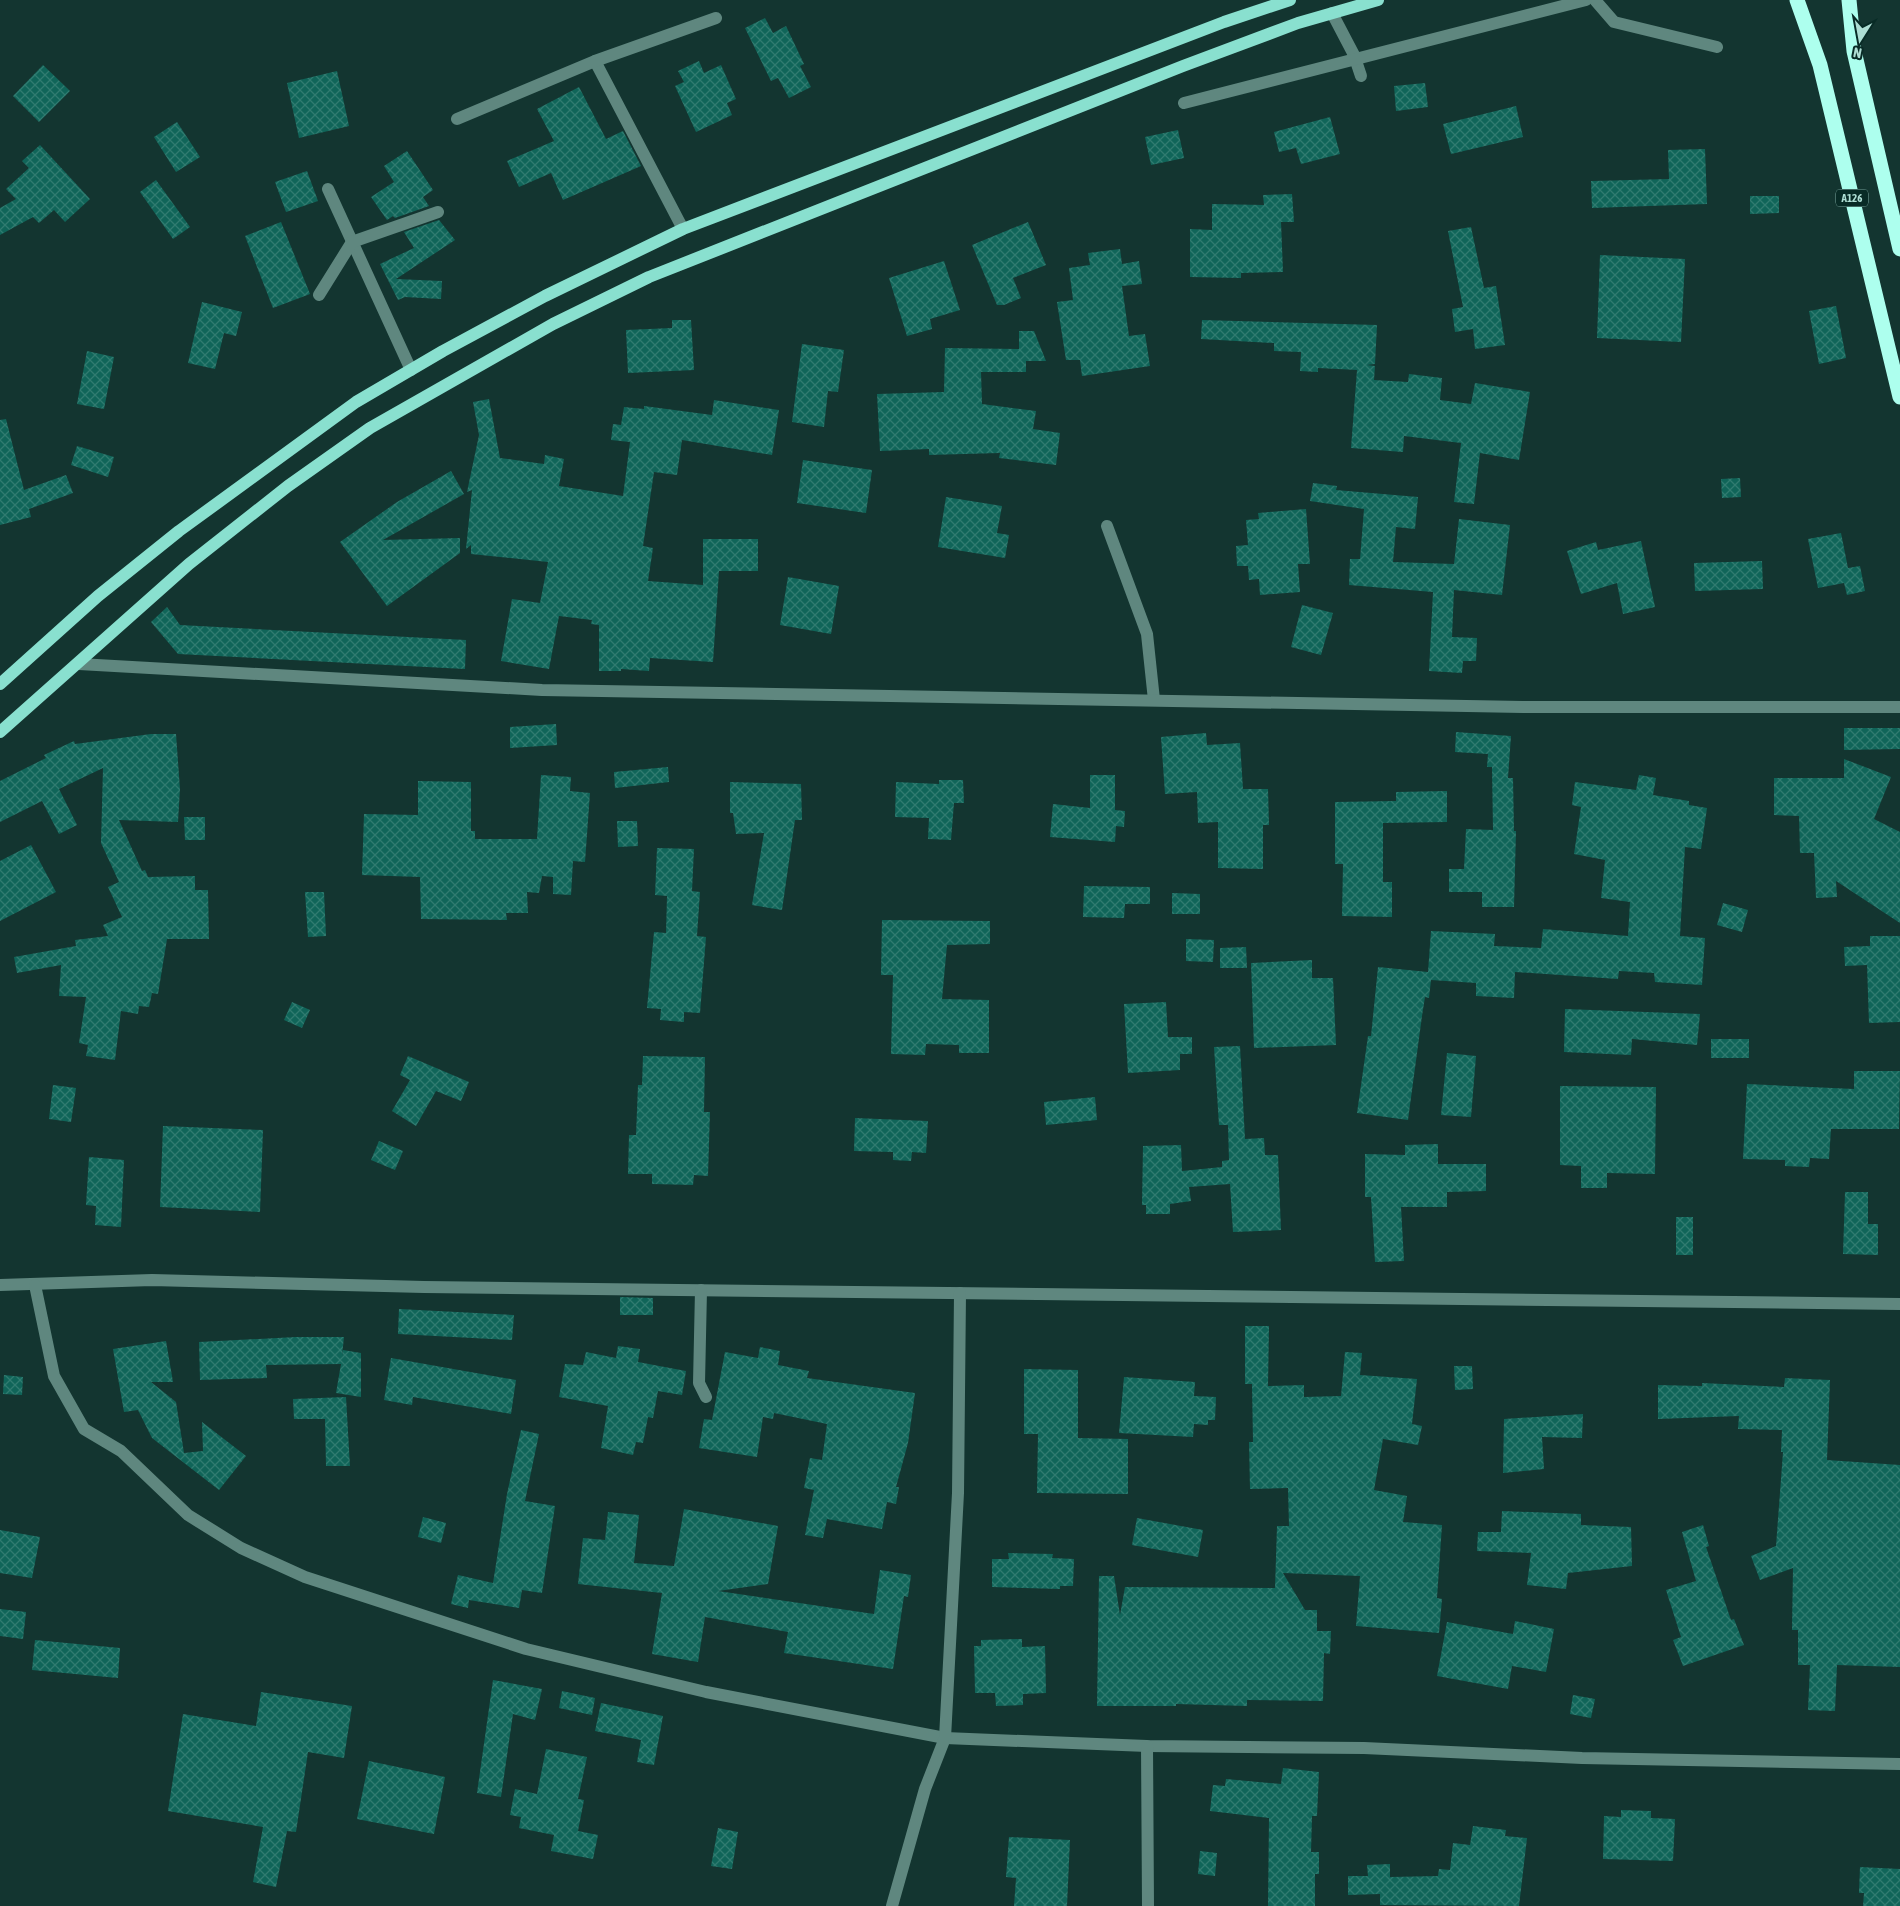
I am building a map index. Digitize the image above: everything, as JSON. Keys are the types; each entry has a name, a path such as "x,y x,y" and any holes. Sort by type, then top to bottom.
{"highway":[{"name":"A126","path":"1797,0 1820,65 1900,397"},
{"name":"A126","path":"1849,0 1854,51 1900,249"}],"main road":[{"path":"0,684 98,596 179,531 356,402 545,296 683,230 1224,22 1290,0"},
{"path":"0,732 79,664 189,564 288,486 370,428 553,324 666,270 1183,66 1298,23 1378,0"}],"street":[{"path":"1184,103 1586,0"},
{"path":"1595,0 1614,22 1717,47"},
{"path":"1332,13 1355,59 1361,76"},
{"path":"457,119 595,61 716,18"},
{"path":"595,61 683,230"},
{"path":"328,189 411,370"},
{"path":"319,295 352,242 438,212"},
{"path":"1107,526 1147,634 1154,700"},
{"path":"79,664 542,690 1523,707 1900,707"},
{"path":"0,1285 152,1280 424,1287 1900,1304"},
{"path":"34,1285 54,1376 84,1429 121,1451 188,1515 241,1548 305,1577 526,1649 706,1692 945,1738 1147,1746 1364,1748 1582,1758 1900,1764"},
{"path":"701,1290 699,1383 706,1397"},
{"path":"892,1906 925,1789 945,1738 958,1493 960,1293"},
{"path":"1147,1746 1148,1906"}],"building":[{"path":"765,18 773,33 786,26 804,64 800,66 811,87 789,98 778,78 771,81 745,28"},
{"path":"699,61 704,73 721,65 736,99 727,103 732,115 696,132 675,86 684,82 678,71"},
{"path":"43,65 70,91 39,122 13,96"},
{"path":"337,71 349,126 299,138 287,83"},
{"path":"1425,83 1428,107 1396,111 1394,86"},
{"path":"579,87 606,139 623,131 641,166 563,200 551,173 519,187 507,161 554,141 537,109"},
{"path":"1516,106 1523,137 1451,154 1443,124"},
{"path":"1330,117 1340,154 1301,164 1296,148 1279,152 1274,132"},
{"path":"177,122 200,157 176,172 154,137"},
{"path":"1178,130 1184,158 1151,165 1145,137"},
{"path":"40,145 90,199 65,222 54,210 39,223 33,217 0,235 0,208 16,199 6,189 29,168 22,161"},
{"path":"1705,149 1707,204 1592,208 1591,181 1669,179 1668,150"},
{"path":"407,151 433,190 423,197 429,206 395,218 393,216 387,220 371,197 394,182 384,166"},
{"path":"307,171 318,201 286,212 275,182"},
{"path":"156,180 190,227 173,239 140,192"},
{"path":"1292,194 1294,222 1281,222 1283,272 1241,273 1241,278 1190,277 1190,229 1212,230 1212,204 1264,205 1263,195"},
{"path":"1750,196 1779,196 1779,213 1750,214"},
{"path":"439,220 455,240 396,279 442,281 441,299 405,297 398,300 380,264 414,248 404,232"},
{"path":"281,222 310,294 273,308 245,236"},
{"path":"1028,222 1046,265 1013,278 1021,298 1004,305 997,305 972,245"},
{"path":"1471,227 1484,288 1496,286 1505,345 1475,349 1473,329 1455,332 1452,309 1463,307 1448,231"},
{"path":"1120,249 1122,264 1139,261 1142,284 1122,286 1129,336 1145,334 1150,366 1082,376 1080,360 1066,360 1057,302 1073,300 1069,268 1090,265 1088,253"},
{"path":"1600,255 1685,259 1681,342 1597,338"},
{"path":"944,261 960,310 930,319 932,329 907,336 889,278"},
{"path":"202,302 242,312 236,336 224,333 215,369 188,363"},
{"path":"1836,306 1846,358 1819,364 1809,311"},
{"path":"672,320 691,320 694,370 628,373 626,330 672,328"},
{"path":"1202,320 1377,325 1375,364 1367,365 1375,366 1374,380 1408,382 1409,374 1442,378 1440,400 1471,404 1475,383 1530,392 1519,460 1480,453 1474,504 1454,502 1461,443 1404,436 1403,452 1351,448 1357,370 1318,368 1318,372 1300,371 1301,352 1274,351 1274,343 1201,339"},
{"path":"1019,331 1034,331 1046,361 1026,361 1026,372 981,372 982,404 1036,411 1033,429 1060,433 1056,465 999,458 1000,453 929,455 929,449 880,451 877,394 944,392 945,348 1019,349"},
{"path":"802,344 844,350 838,392 828,391 824,427 792,422"},
{"path":"87,351 114,357 104,409 77,404"},
{"path":"489,399 500,458 544,464 545,455 564,459 559,486 623,496 630,442 611,440 613,424 621,425 624,407 644,409 644,406 712,415 714,400 779,410 772,455 682,440 677,475 654,472 643,546 653,548 648,581 703,585 703,539 758,539 758,571 719,571 713,662 650,658 649,671 621,669 621,671 599,671 599,625 591,624 592,620 559,616 549,669 501,661 512,599 540,603 548,562 471,554 471,545 466,549 472,490 467,492 479,435 473,402"},
{"path":"6,419 24,490 66,475 73,493 29,509 31,517 0,525 0,420"},
{"path":"77,446 114,457 108,477 71,465"},
{"path":"803,460 872,470 866,513 797,503"},
{"path":"451,471 464,494 383,540 460,538 460,553 387,606 340,542 397,502"},
{"path":"1740,478 1741,497 1722,498 1721,479"},
{"path":"1313,483 1337,486 1336,490 1418,497 1415,529 1396,527 1393,562 1454,564 1459,519 1510,525 1502,595 1454,590 1452,637 1477,638 1476,661 1463,661 1462,673 1429,671 1433,592 1349,585 1350,559 1360,559 1364,509 1310,501"},
{"path":"946,497 1002,506 997,533 1009,535 1005,558 938,547"},
{"path":"1306,509 1310,564 1298,564 1300,592 1260,595 1259,579 1249,580 1248,566 1237,566 1236,546 1248,545 1246,520 1259,519 1258,513"},
{"path":"1841,533 1848,568 1860,566 1865,591 1847,595 1844,583 1818,588 1808,539"},
{"path":"1641,541 1655,607 1623,614 1617,583 1581,594 1567,551 1596,542 1598,550"},
{"path":"1762,561 1763,589 1695,591 1694,563"},
{"path":"788,577 839,586 831,634 780,625"},
{"path":"1302,605 1333,613 1321,655 1291,647"},
{"path":"167,607 180,625 466,640 465,669 178,654 151,622"},
{"path":"556,724 557,745 510,748 510,727"},
{"path":"1844,728 1900,728 1900,749 1844,750"},
{"path":"1456,732 1511,736 1508,778 1513,778 1514,831 1516,831 1514,907 1482,907 1482,892 1449,892 1449,869 1464,869 1466,829 1493,830 1492,767 1487,767 1488,754 1455,752"},
{"path":"1206,733 1207,745 1240,743 1243,789 1268,789 1269,825 1263,825 1263,869 1218,868 1218,822 1198,823 1197,792 1165,794 1161,737"},
{"path":"151,734 176,734 180,789 178,822 119,820 142,871 145,870 148,877 195,876 195,890 208,890 209,939 167,939 158,994 152,993 149,1007 139,1006 138,1014 121,1011 115,1060 86,1056 88,1045 79,1043 86,997 59,996 61,965 17,973 14,957 76,946 75,940 108,936 103,925 122,917 108,887 119,882 101,843 103,768 59,789 77,825 59,834 42,801 0,822 0,781 46,758 44,755 74,741 75,744"},
{"path":"1844,759 1891,777 1874,819 1900,832 1900,923 1836,881 1837,897 1816,898 1814,853 1800,853 1799,816 1774,815 1774,778 1844,778"},
{"path":"668,767 669,782 615,788 614,772"},
{"path":"541,775 571,777 570,791 590,793 585,862 573,861 571,895 553,894 553,877 542,876 539,893 527,892 528,913 506,913 507,920 421,919 420,877 362,875 364,814 418,815 418,781 471,782 471,831 475,831 475,839 537,839"},
{"path":"1090,775 1115,775 1115,810 1125,811 1124,827 1116,826 1115,842 1050,837 1053,804 1090,808"},
{"path":"1639,775 1656,778 1653,795 1689,801 1689,805 1707,808 1701,849 1685,847 1680,936 1705,938 1702,985 1655,982 1654,973 1619,971 1618,979 1515,972 1514,998 1476,996 1476,983 1431,980 1429,998 1425,997 1408,1120 1357,1113 1368,1036 1371,1036 1378,967 1428,972 1431,931 1495,934 1494,946 1541,948 1543,929 1628,936 1630,902 1601,898 1605,860 1574,854 1581,807 1572,805 1575,782 1636,790"},
{"path":"939,780 963,780 964,803 954,803 951,840 928,839 929,818 895,817 896,782 939,784"},
{"path":"730,782 801,784 802,820 795,820 782,910 752,905 764,833 736,834 733,813 730,813"},
{"path":"1447,791 1447,822 1383,823 1383,882 1392,882 1392,917 1342,916 1343,864 1335,864 1335,802 1396,801 1396,792"},
{"path":"184,817 205,817 205,840 185,840"},
{"path":"617,821 637,821 638,846 618,847"},
{"path":"31,845 56,892 0,921 0,861"},
{"path":"657,848 694,849 692,891 700,892 697,936 706,937 700,1013 684,1012 684,1022 660,1020 661,1009 647,1008 654,932 666,933 667,896 655,895"},
{"path":"1084,886 1150,887 1150,904 1125,904 1124,918 1083,917"},
{"path":"305,892 324,892 326,936 308,937"},
{"path":"1172,893 1200,894 1200,914 1172,914"},
{"path":"1723,903 1748,910 1742,932 1717,925"},
{"path":"882,920 990,921 990,944 947,945 942,999 989,1000 989,1053 959,1053 959,1045 926,1044 925,1055 891,1054 893,975 881,975"},
{"path":"1870,936 1900,936 1900,1022 1869,1023 1867,965 1845,966 1844,947 1870,946"},
{"path":"1186,939 1214,940 1213,962 1186,961"},
{"path":"1246,947 1247,968 1220,968 1220,948"},
{"path":"1312,960 1312,978 1333,978 1336,1045 1254,1048 1251,963"},
{"path":"292,1002 310,1010 302,1028 284,1020"},
{"path":"1166,1002 1168,1037 1192,1037 1192,1054 1180,1054 1180,1070 1128,1073 1124,1004"},
{"path":"1565,1009 1700,1014 1697,1045 1632,1039 1631,1055 1564,1052"},
{"path":"1711,1039 1749,1039 1749,1058 1711,1058"},
{"path":"1240,1046 1245,1139 1264,1138 1265,1155 1278,1155 1281,1230 1233,1232 1230,1184 1189,1187 1191,1201 1170,1204 1170,1214 1146,1214 1146,1205 1142,1205 1143,1146 1181,1145 1182,1171 1222,1167 1222,1161 1229,1160 1228,1125 1219,1125 1214,1047"},
{"path":"1447,1053 1476,1056 1471,1117 1441,1115"},
{"path":"408,1056 469,1082 461,1101 436,1091 416,1126 392,1111 410,1080 400,1075"},
{"path":"643,1056 705,1057 704,1112 710,1112 708,1176 694,1175 693,1185 652,1184 652,1174 628,1174 629,1135 636,1135 638,1085 642,1085"},
{"path":"1854,1071 1900,1071 1899,1129 1831,1129 1829,1159 1810,1158 1809,1167 1785,1166 1785,1160 1743,1159 1747,1084 1854,1089"},
{"path":"53,1085 76,1088 71,1122 49,1119"},
{"path":"1560,1086 1656,1087 1655,1174 1607,1173 1607,1188 1581,1188 1581,1166 1560,1165"},
{"path":"1095,1097 1097,1120 1046,1125 1044,1102"},
{"path":"855,1118 928,1121 926,1153 912,1152 911,1161 893,1160 893,1152 854,1151"},
{"path":"163,1126 263,1130 260,1212 160,1207"},
{"path":"379,1141 403,1151 395,1170 371,1160"},
{"path":"1438,1144 1438,1164 1486,1164 1486,1191 1447,1192 1447,1207 1401,1207 1404,1261 1375,1262 1371,1197 1365,1197 1365,1154 1405,1155 1405,1145"},
{"path":"89,1157 124,1160 121,1227 95,1225 96,1206 86,1205"},
{"path":"1845,1192 1868,1192 1868,1224 1878,1224 1878,1255 1843,1254"},
{"path":"1676,1217 1693,1217 1693,1255 1676,1255"},
{"path":"620,1297 653,1298 653,1315 620,1315"},
{"path":"399,1309 514,1315 512,1340 398,1334"},
{"path":"1245,1326 1269,1326 1268,1386 1304,1385 1304,1397 1341,1396 1345,1352 1362,1353 1360,1375 1417,1379 1412,1424 1422,1426 1418,1445 1383,1439 1374,1490 1407,1496 1403,1522 1442,1525 1437,1598 1442,1599 1439,1633 1356,1626 1360,1576 1283,1573 1305,1610 1317,1610 1317,1631 1331,1631 1330,1654 1324,1653 1323,1701 1247,1700 1247,1706 1176,1704 1176,1706 1097,1706 1099,1576 1114,1576 1120,1615 1125,1587 1275,1588 1277,1526 1289,1526 1288,1488 1250,1489 1249,1442 1253,1442 1252,1384 1245,1384"},
{"path":"296,1337 344,1337 342,1356 343,1350 361,1353 361,1397 336,1393 341,1364 266,1365 267,1378 200,1380 199,1342"},
{"path":"166,1341 173,1382 151,1382 176,1402 184,1453 203,1451 202,1422 246,1456 219,1490 152,1438 138,1410 124,1412 113,1349"},
{"path":"618,1346 640,1349 638,1362 686,1371 682,1395 658,1391 653,1418 648,1417 643,1443 636,1442 633,1455 601,1448 608,1406 559,1397 565,1364 583,1365 586,1352 616,1358"},
{"path":"760,1347 780,1351 778,1365 809,1371 807,1378 915,1393 908,1443 896,1487 899,1487 896,1504 887,1502 882,1529 827,1519 823,1538 805,1535 814,1490 804,1488 810,1458 822,1460 827,1424 774,1413 773,1419 763,1417 757,1457 699,1448 704,1419 712,1420 725,1352 758,1358"},
{"path":"391,1358 516,1380 511,1414 413,1397 412,1405 384,1400"},
{"path":"1454,1366 1472,1366 1473,1389 1455,1390"},
{"path":"1024,1369 1078,1370 1078,1438 1128,1439 1128,1494 1037,1493 1038,1434 1024,1434"},
{"path":"4,1375 23,1377 22,1395 3,1394"},
{"path":"1124,1377 1195,1382 1194,1396 1216,1397 1215,1420 1208,1420 1208,1425 1194,1424 1193,1437 1119,1433"},
{"path":"1785,1378 1830,1380 1827,1460 1900,1465 1900,1667 1837,1665 1835,1711 1808,1710 1810,1665 1798,1665 1798,1630 1792,1630 1793,1568 1760,1580 1751,1556 1776,1546 1783,1452 1781,1452 1782,1430 1738,1429 1739,1416 1658,1419 1658,1385 1702,1386 1702,1383 1784,1387"},
{"path":"346,1397 350,1466 326,1466 325,1419 294,1419 293,1399"},
{"path":"1583,1414 1582,1438 1542,1437 1544,1469 1503,1473 1504,1419"},
{"path":"521,1430 539,1434 525,1501 555,1506 542,1593 522,1590 519,1608 469,1600 468,1608 451,1604 458,1575 493,1583 507,1494"},
{"path":"684,1509 778,1526 768,1584 718,1591 874,1614 880,1570 911,1575 908,1597 904,1596 893,1669 784,1653 788,1632 705,1617 698,1662 652,1654 662,1593 578,1584 583,1538 605,1540 608,1512 639,1515 634,1563 674,1566"},
{"path":"1502,1511 1581,1514 1581,1525 1631,1527 1632,1566 1568,1573 1566,1589 1527,1585 1531,1553 1477,1551 1478,1532 1501,1532"},
{"path":"423,1517 446,1523 441,1543 418,1537"},
{"path":"1137,1518 1203,1530 1198,1557 1132,1545"},
{"path":"1703,1525 1709,1546 1706,1547 1731,1620 1734,1619 1744,1645 1683,1666 1673,1640 1681,1637 1666,1590 1696,1581 1682,1532"},
{"path":"0,1530 40,1537 32,1578 0,1573"},
{"path":"1008,1553 1053,1554 1052,1558 1074,1559 1073,1586 1060,1586 1060,1589 992,1587 992,1559 1009,1559"},
{"path":"0,1609 26,1612 23,1639 0,1636"},
{"path":"1515,1621 1554,1629 1546,1672 1512,1666 1508,1689 1437,1676 1447,1622 1513,1634"},
{"path":"1022,1639 1022,1647 1045,1646 1046,1693 1023,1694 1023,1705 996,1706 995,1693 975,1693 974,1646 981,1646 981,1640"},
{"path":"35,1640 120,1648 118,1678 32,1670"},
{"path":"493,1680 542,1689 535,1720 513,1714 501,1797 477,1793"},
{"path":"562,1691 595,1698 592,1715 559,1708"},
{"path":"261,1692 352,1706 344,1758 308,1752 296,1832 287,1831 276,1887 253,1882 263,1827 168,1811 183,1714 256,1726"},
{"path":"1573,1695 1595,1699 1591,1718 1570,1714"},
{"path":"601,1703 663,1716 654,1765 637,1762 641,1740 595,1731"},
{"path":"546,1749 587,1757 578,1799 584,1800 578,1831 598,1835 593,1859 551,1851 554,1835 519,1828 521,1817 510,1815 515,1789 537,1794"},
{"path":"369,1761 445,1777 434,1834 357,1819"},
{"path":"1283,1768 1319,1772 1317,1816 1312,1816 1311,1852 1319,1852 1319,1874 1315,1874 1315,1906 1268,1906 1269,1818 1210,1811 1213,1785 1225,1786 1226,1779 1281,1784"},
{"path":"1621,1810 1651,1811 1651,1818 1675,1819 1673,1861 1603,1859 1604,1816 1621,1817"},
{"path":"1473,1826 1506,1830 1505,1836 1527,1838 1519,1906 1380,1905 1380,1894 1348,1895 1348,1876 1368,1876 1367,1865 1390,1864 1390,1877 1438,1876 1439,1869 1450,1870 1453,1843 1470,1845"},
{"path":"718,1828 738,1832 732,1869 711,1866"},
{"path":"1009,1837 1070,1840 1067,1906 1014,1906 1016,1878 1006,1877"},
{"path":"1200,1851 1217,1853 1215,1876 1198,1874"},
{"path":"1860,1867 1900,1869 1900,1906 1863,1906 1864,1893 1859,1893"}]}
